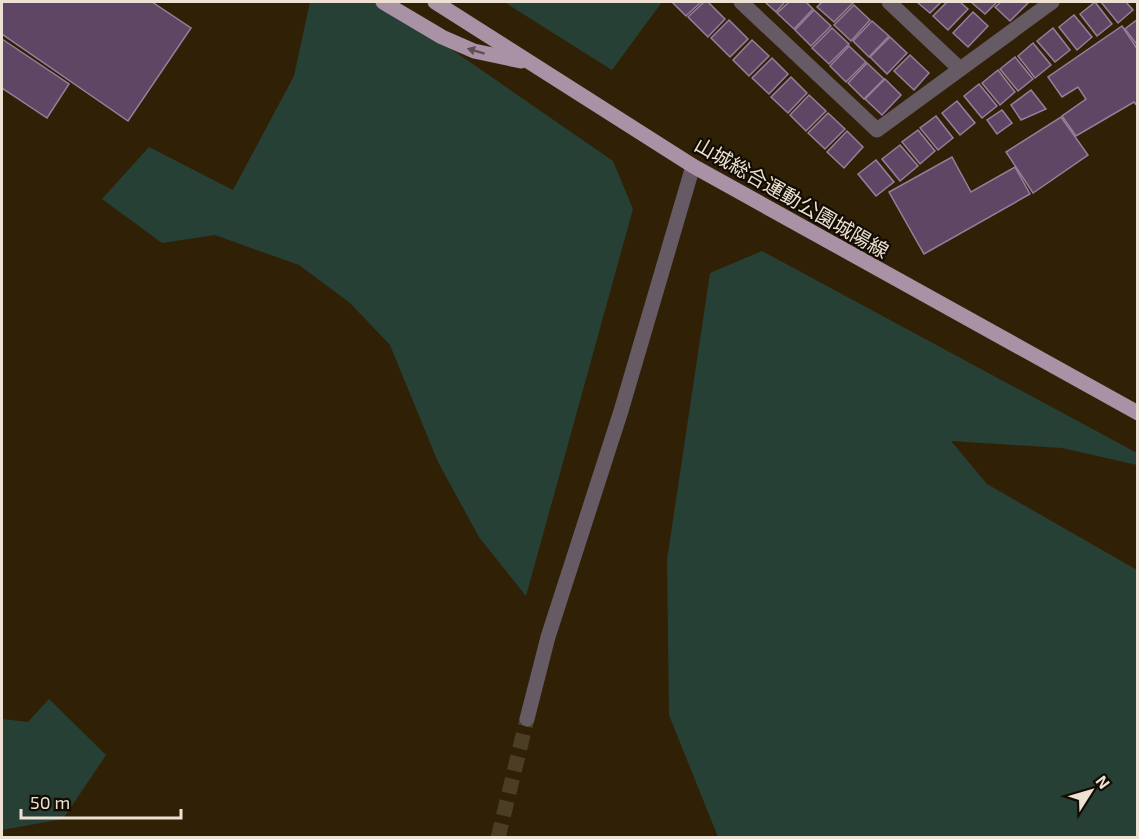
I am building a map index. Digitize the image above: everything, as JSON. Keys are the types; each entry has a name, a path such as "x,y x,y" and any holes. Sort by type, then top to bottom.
{"main road":[{"path":"383,2 407,17 474,51 533,64"},
{"name":"山城総合運動公園城陽線","path":"435,2 693,166 1137,413"}],"street":[{"path":"741,2 877,130 1052,2"},
{"path":"889,2 960,69"},
{"path":"527,719 548,637 621,411 693,166"}],"green space":[{"path":"310,2 383,2 613,161 633,209 526,596 479,537 438,462 390,345 350,303 299,265 215,235 162,243 102,199 149,147 233,190 294,76"},
{"path":"504,2 662,2 612,70"},
{"path":"762,251 1137,453 1137,465 1062,448 951,441 987,484 1137,570 1137,837 718,837 669,715 667,560 710,273"},
{"path":"49,699 106,755 63,819 2,830 2,719 28,722"}],"building":[{"path":"2,2 152,2 191,28 128,121 2,34"},
{"path":"672,2 701,2 686,16"},
{"path":"704,2 708,2 725,19 708,37 688,17"},
{"path":"765,2 785,2 776,12"},
{"path":"789,2 806,2 813,9 794,29 777,13"},
{"path":"822,2 854,2 834,22 817,7"},
{"path":"917,2 941,2 930,13"},
{"path":"947,2 960,2 968,9 948,30 933,16"},
{"path":"971,2 997,2 985,14"},
{"path":"1001,2 1029,2 1010,21 995,7"},
{"path":"1095,2 1112,24 1097,36 1080,14"},
{"path":"1101,2 1126,2 1133,10 1118,23"},
{"path":"854,5 870,20 851,41 834,25"},
{"path":"814,10 831,26 811,46 795,30"},
{"path":"973,12 988,26 968,47 953,33"},
{"path":"1074,15 1092,37 1077,50 1059,27"},
{"path":"1138,19 1138,46 1125,29"},
{"path":"729,20 748,39 730,57 711,38"},
{"path":"872,21 889,36 869,57 853,41"},
{"path":"1122,26 1138,50 1138,107 1134,102 1076,136 1062,116 1086,99 1078,87 1062,97 1048,77"},
{"path":"832,28 849,44 829,64 812,48"},
{"path":"1053,28 1070,50 1055,62 1037,41"},
{"path":"890,37 907,53 887,74 870,57"},
{"path":"2,39 69,84 47,118 2,88"},
{"path":"752,40 769,56 749,76 733,60"},
{"path":"1033,43 1051,65 1035,78 1018,56"},
{"path":"849,46 866,62 846,82 830,66"},
{"path":"910,55 929,73 914,90 894,71"},
{"path":"1015,57 1033,79 1018,91 1000,69"},
{"path":"772,58 788,74 769,94 752,78"},
{"path":"867,63 884,79 864,99 848,83"},
{"path":"998,70 1015,92 1000,105 982,83"},
{"path":"791,77 807,93 788,113 771,97"},
{"path":"885,79 901,95 882,115 865,99"},
{"path":"979,84 997,106 982,118 964,96"},
{"path":"1031,90 1046,109 1021,120 1011,105"},
{"path":"809,95 826,111 806,131 790,115"},
{"path":"957,101 975,123 960,135 942,113"},
{"path":"1002,110 1012,123 997,134 987,120"},
{"path":"828,113 845,129 825,149 808,133"},
{"path":"936,116 953,138 938,150 920,128"},
{"path":"1061,117 1088,155 1033,193 1006,152"},
{"path":"918,130 935,151 920,164 902,142"},
{"path":"847,131 863,147 844,168 827,152"},
{"path":"900,145 918,166 900,181 882,159"},
{"path":"952,157 971,192 1015,167 1030,194 924,254 889,192"},
{"path":"876,160 894,182 876,196 858,174"}],"tunnel":[{"path":"498,838 527,719"}]}
